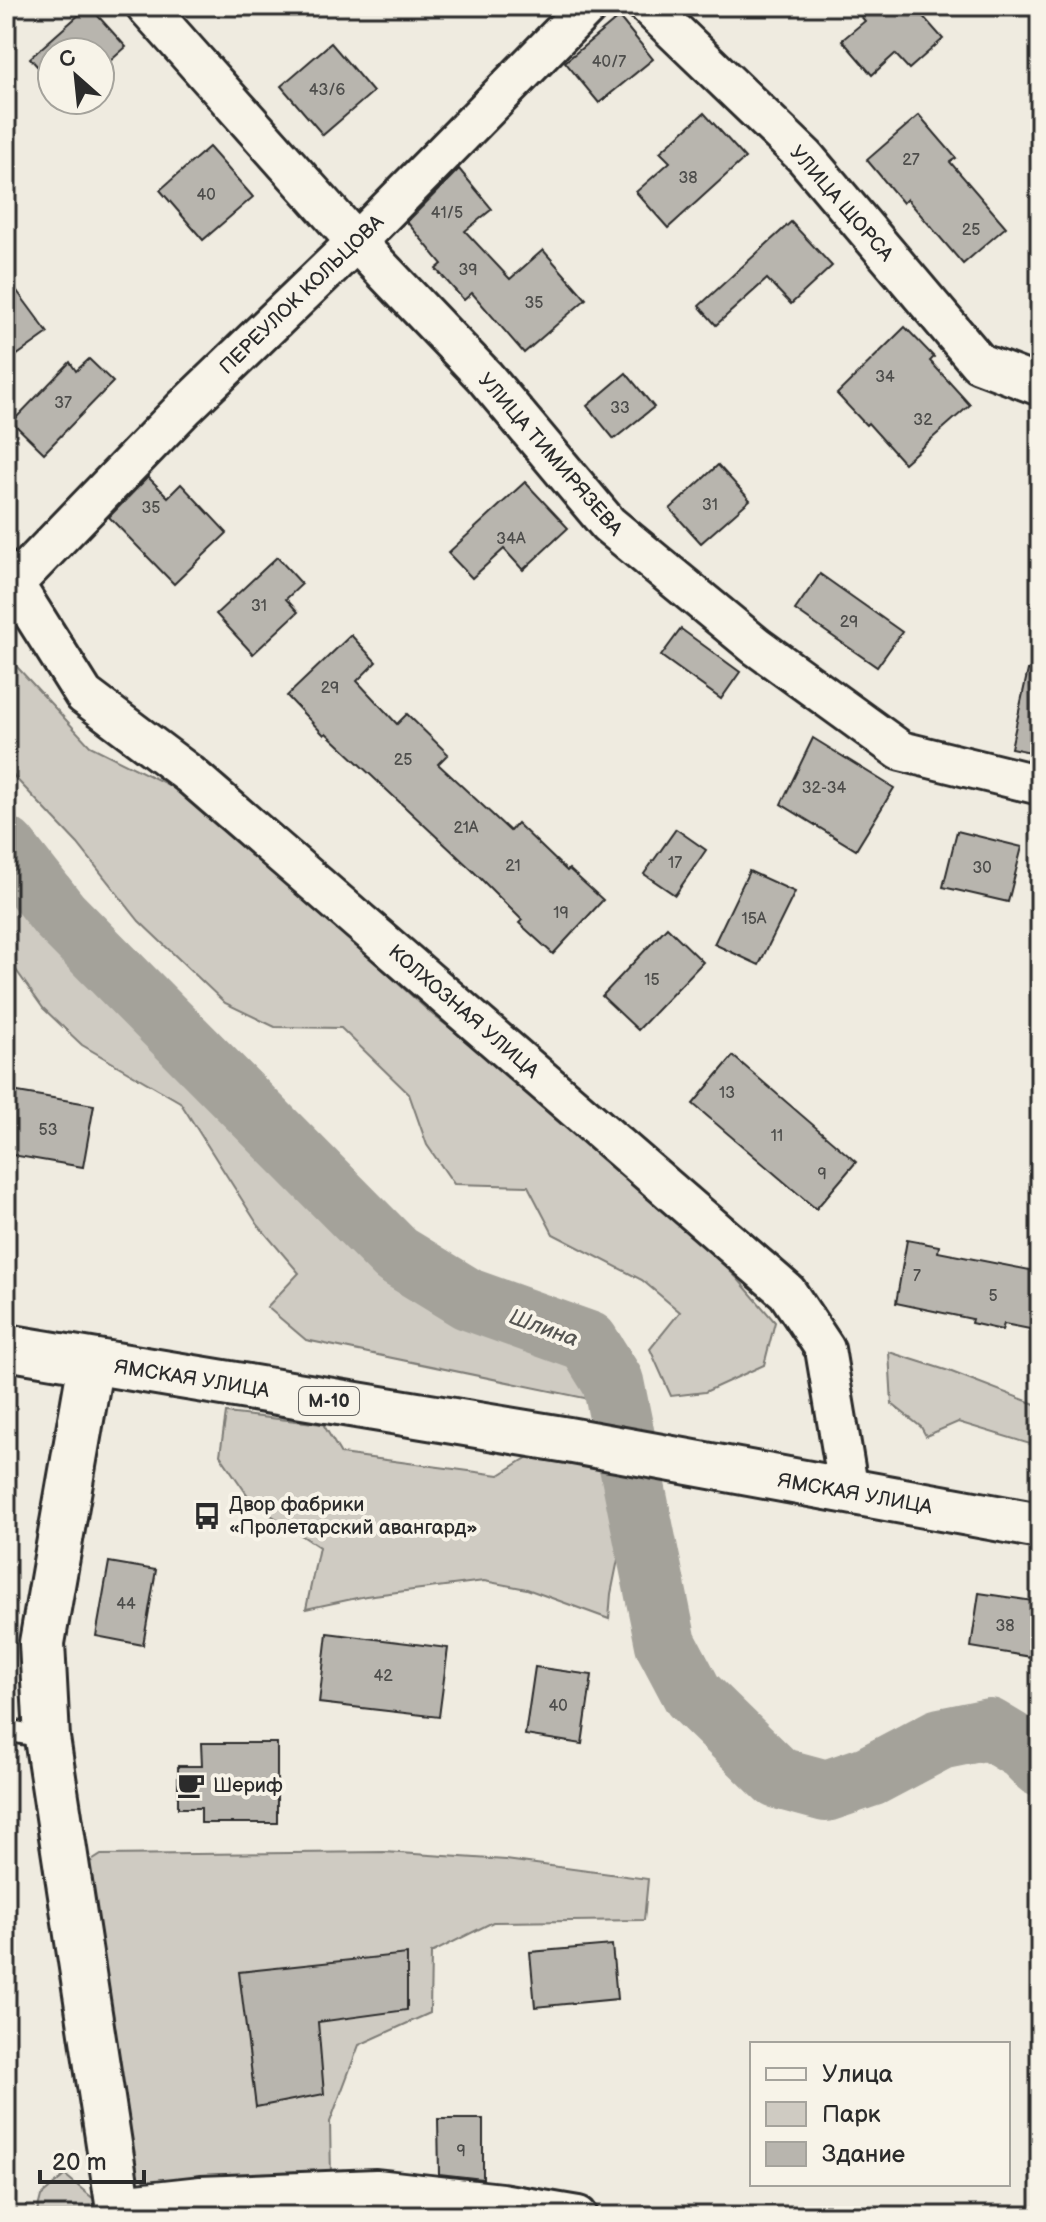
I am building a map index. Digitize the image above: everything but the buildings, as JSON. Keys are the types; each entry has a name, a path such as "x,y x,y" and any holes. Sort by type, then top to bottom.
{"main road":[{"name":"ЯМСКАЯ УЛИЦА","path":"6,1347 568,1440 1040,1526"},
{"path":"91,1362 26,1734 119,2211"}],"street":[{"name":"УЛИЦА ТИМИРЯЗЕВА","path":"146,6 356,242 484,376 608,524 756,646 901,751 1040,785"},
{"name":"ПЕРЕУЛОК КОЛЬЦОВА","path":"11,577 356,242 588,6"},
{"name":"УЛИЦА ЩОРСА","path":"648,6 805,157 979,363 1040,386"},
{"name":"КОЛХОЗНАЯ УЛИЦА","path":"11,577 84,695 189,774 787,1292 825,1349 849,1492"},
{"path":"119,2211 201,2196 376,2189 501,2203 578,2216"}],"green space":[{"path":"6,655 90,746 207,804 433,1015 543,1099 657,1200 738,1279 775,1322 764,1365 705,1392 671,1396 650,1349 680,1312 642,1280 553,1234 528,1186 454,1184 427,1145 409,1094 341,1028 275,1027 225,1003 139,921 78,844 6,768"},
{"path":"6,881 109,993 198,1077 365,1249 423,1302 523,1336 579,1350 594,1400 306,1340 267,1307 299,1273 258,1225 180,1102 82,1045 43,1008 6,956"},
{"path":"889,1352 1040,1406 1040,1447 958,1422 926,1436 921,1427 892,1404"},
{"path":"226,1413 323,1424 341,1454 499,1475 533,1454 609,1472 619,1493 625,1525 609,1619 527,1589 484,1581 366,1596 306,1609 319,1547 253,1503 220,1455"},
{"path":"384,1852 506,1860 648,1879 644,1920 493,1922 431,1953 430,2013 359,2045 330,2122 331,2178 137,2192 87,1864 101,1855"},
{"path":"65,2175 101,2205 104,2216 36,2216 41,2196"}],"waterway":[{"name":"Шлина","path":"6,848 59,915 396,1255 468,1299 588,1342 613,1382 666,1644 693,1695 778,1778 826,1791 870,1776 940,1739 989,1729 1024,1750 1040,1766"}],"place":[{"name":"Двор фабрики «Пролетарский авангард»","path":"207,1516"},
{"name":"Шериф","path":"191,1785"}]}
